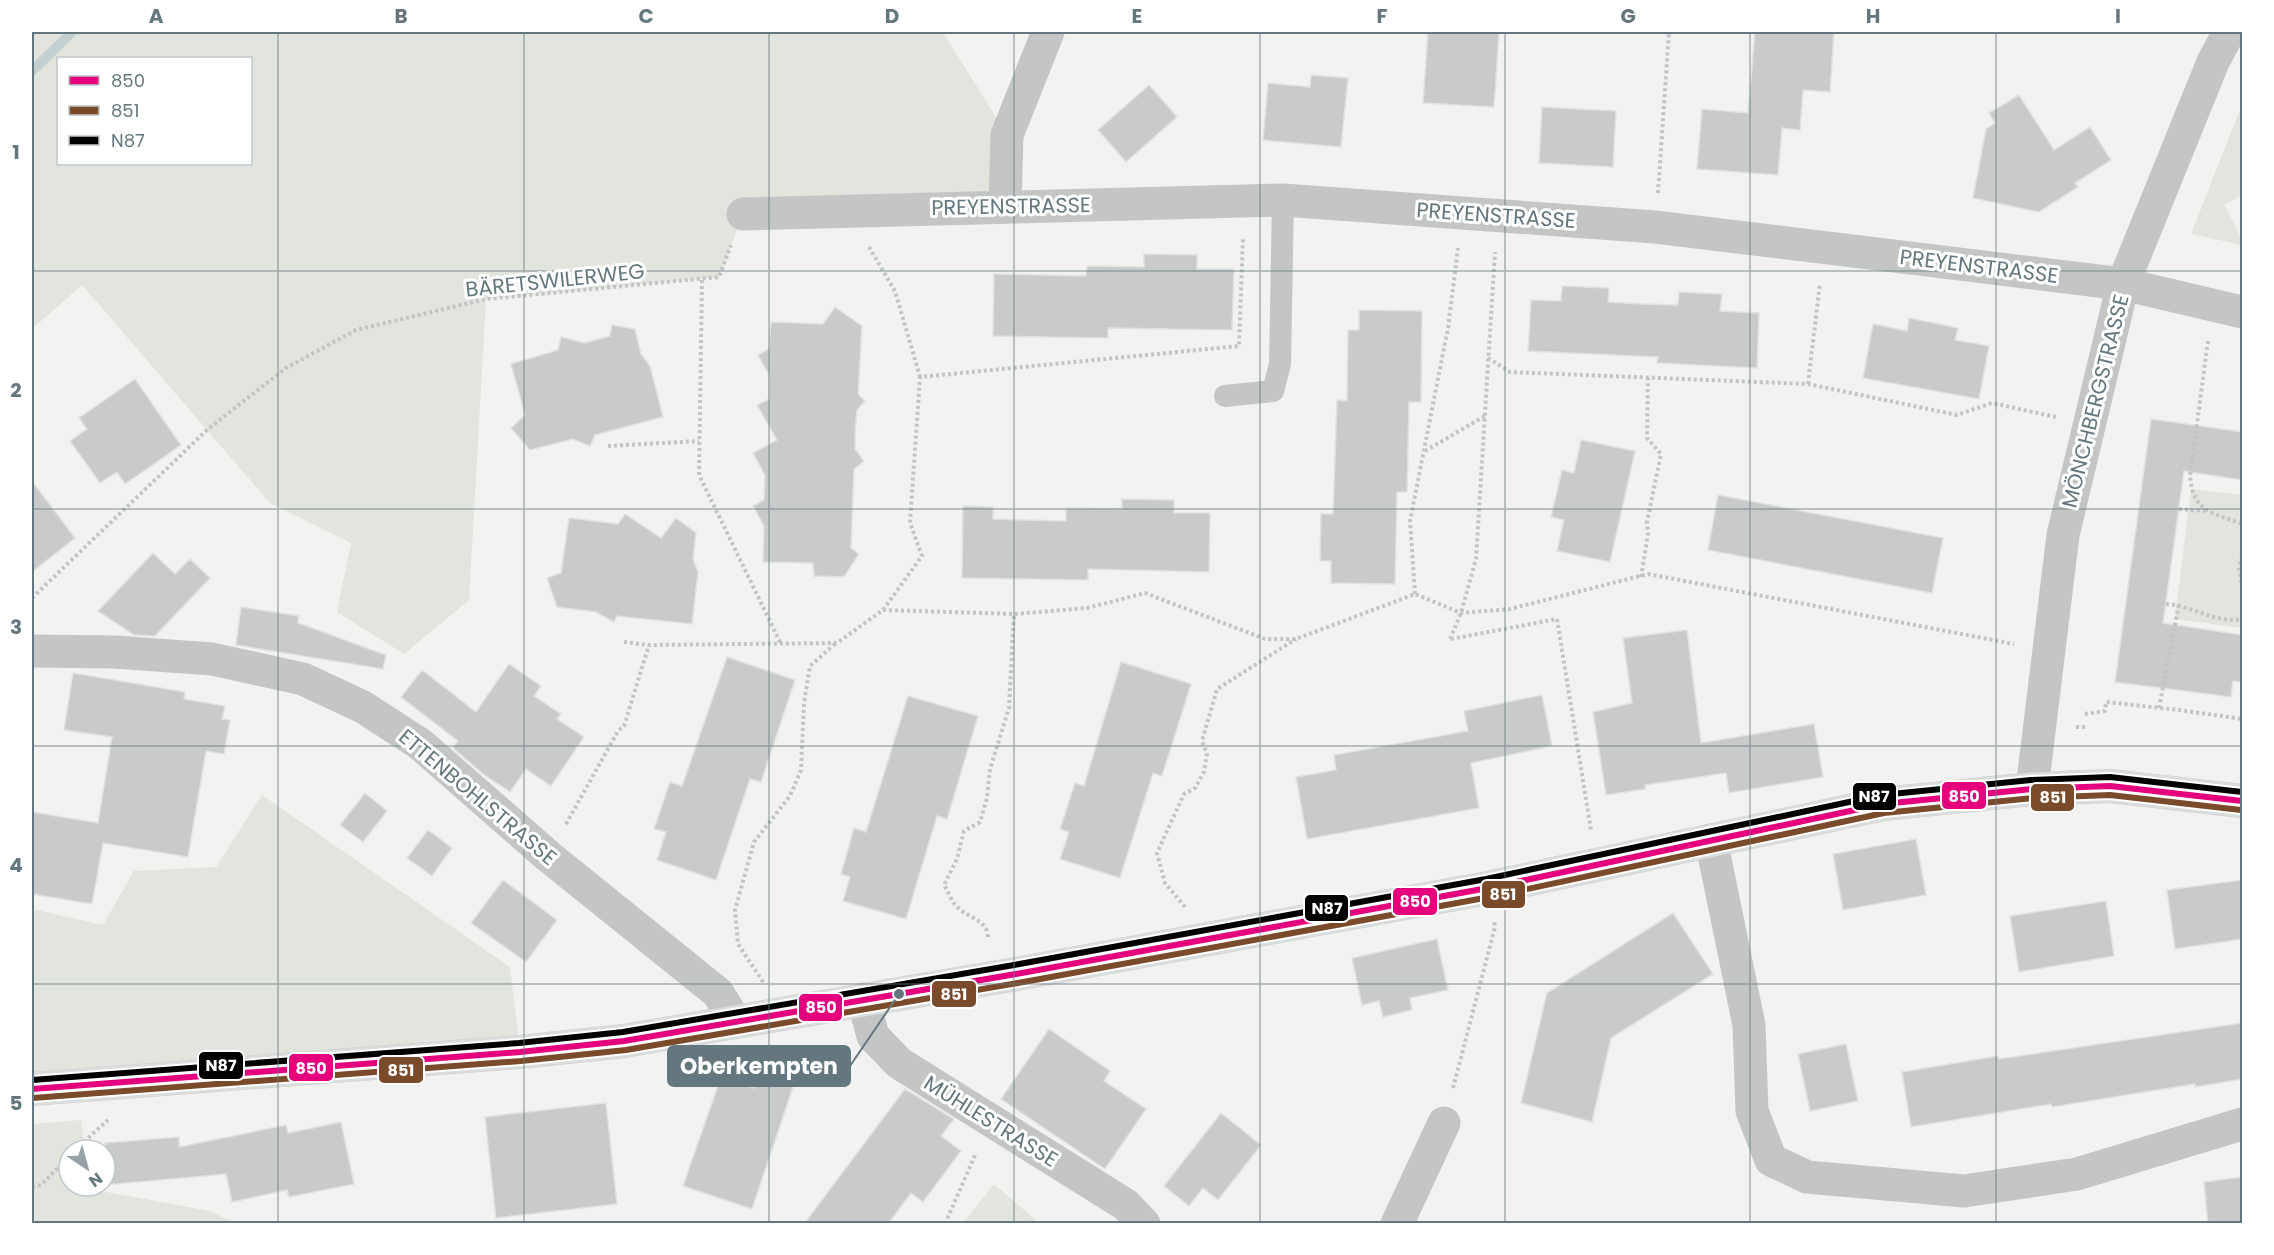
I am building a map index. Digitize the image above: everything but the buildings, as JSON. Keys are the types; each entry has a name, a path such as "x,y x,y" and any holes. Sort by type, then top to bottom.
{"main road":[{"path":"32,1089 520,1052 624,1041 1016,974 1488,888 1883,804 2032,789 2110,786 2242,801"}],"street":[{"path":"1005,206 1007,135 1048,32"},
{"name":"MÖNCHBERGSTRASSE","path":"2032,789 2062,535 2123,284 2213,62 2229,32"},
{"name":"PREYENSTRASSE","path":"743,214 1283,200 1655,227 2123,284 2242,312"},
{"name":"ETTENBOHLSTRASSE","path":"32,651 115,652 212,659 303,679 363,707 420,744 548,856 718,993 735,1021"},
{"path":"1712,840 1749,1025 1752,1111 1771,1160 1807,1177 1964,1191 2077,1174 2242,1124"},
{"name":"MÜHLESTRASSE","path":"863,999 873,1036 899,1063 1126,1205 1144,1224"},
{"path":"1397,1224 1444,1123"}],"lane":[{"path":"1225,396 1272,391 1280,364 1283,200"}],"path":[{"path":"1655,227 1669,32"},
{"path":"920,377 1239,346 1244,200"},
{"path":"764,984 738,944 735,910 754,842 790,796 801,770 804,703 810,666 837,643 883,610 922,556 910,523 920,377 895,291 848,210"},
{"path":"1415,594 1410,521 1448,328 1462,213"},
{"name":"BÄRETSWILERWEG","path":"32,598 208,429 286,368 356,330 486,299 719,278 743,214"},
{"path":"1497,215 1476,559 1461,613 1450,639 1557,619 1597,864"},
{"path":"1808,384 1824,247"},
{"path":"702,279 699,475 781,644"},
{"path":"2206,511 2191,485 2190,476 2209,332"},
{"path":"1488,358 1509,372 1808,384 1958,416 1992,404 2064,418"},
{"path":"1641,577 1648,534 1647,522 1661,454 1647,438 1648,378"},
{"path":"1424,452 1485,416"},
{"path":"608,446 699,441"},
{"path":"2179,509 2206,511 2242,524"},
{"path":"2242,556 2239,567 2242,587"},
{"path":"1188,913 1179,898 1165,883 1157,853 1184,794 1195,788 1204,772 1207,754 1202,741 1217,689 1296,639 1415,594 1461,613 1510,609 1648,574 2014,642 2012,654"},
{"path":"883,610 1014,614 1087,608 1145,593 1265,639 1296,639"},
{"path":"2166,604 2179,604 2202,615 2242,619"},
{"path":"2159,708 2179,604"},
{"path":"988,937 987,929 982,922 956,906 944,885 957,859 964,831 980,822 987,798 990,769 1009,708 1014,614"},
{"path":"624,642 649,645 837,643"},
{"path":"548,856 618,730 624,726 649,645"},
{"path":"2085,714 2105,711 2106,702 2242,719"},
{"path":"1444,1123 1495,927 1488,888"},
{"path":"945,1224 980,1143 961,1122 972,1108"},
{"path":"88,1138 111,1117"},
{"path":"32,1187 41,1185 57,1168"}],"shaded area":[{"path":"32,32 943,32 1007,135 1005,206 743,214 719,277 486,299 469,600 404,654 337,612 351,543 270,503 82,285 32,329"},
{"path":"2241,107 2242,195 2224,205 2242,240 2242,245 2191,234"},
{"path":"2191,489 2242,495 2242,628 2175,619"},
{"path":"262,795 510,967 520,1052 32,1089 32,909 103,925 134,871 216,867"},
{"path":"81,1120 83,1138 57,1138 57,1198 117,1198 117,1194 210,1211 235,1223 32,1223 32,1124"},
{"path":"994,1184 1039,1223 963,1223"}],"waterway":[{"path":"32,71 72,32"}],"transit line":[{"name":"N87","path":"32,1080 519,1043 623,1032 1014,965 1486,879 1882,795 2031,780 2110,777 2242,792"},
{"name":"850","path":"32,1089 520,1052 624,1041 1016,974 1488,888 1883,804 2032,789 2110,786 2242,801"},
{"name":"851","path":"33,1098 521,1061 626,1050 1018,983 1490,897 1884,813 2033,798 2110,795 2241,810"}],"place":[{"name":"Oberkempten","path":"899,994"}]}
